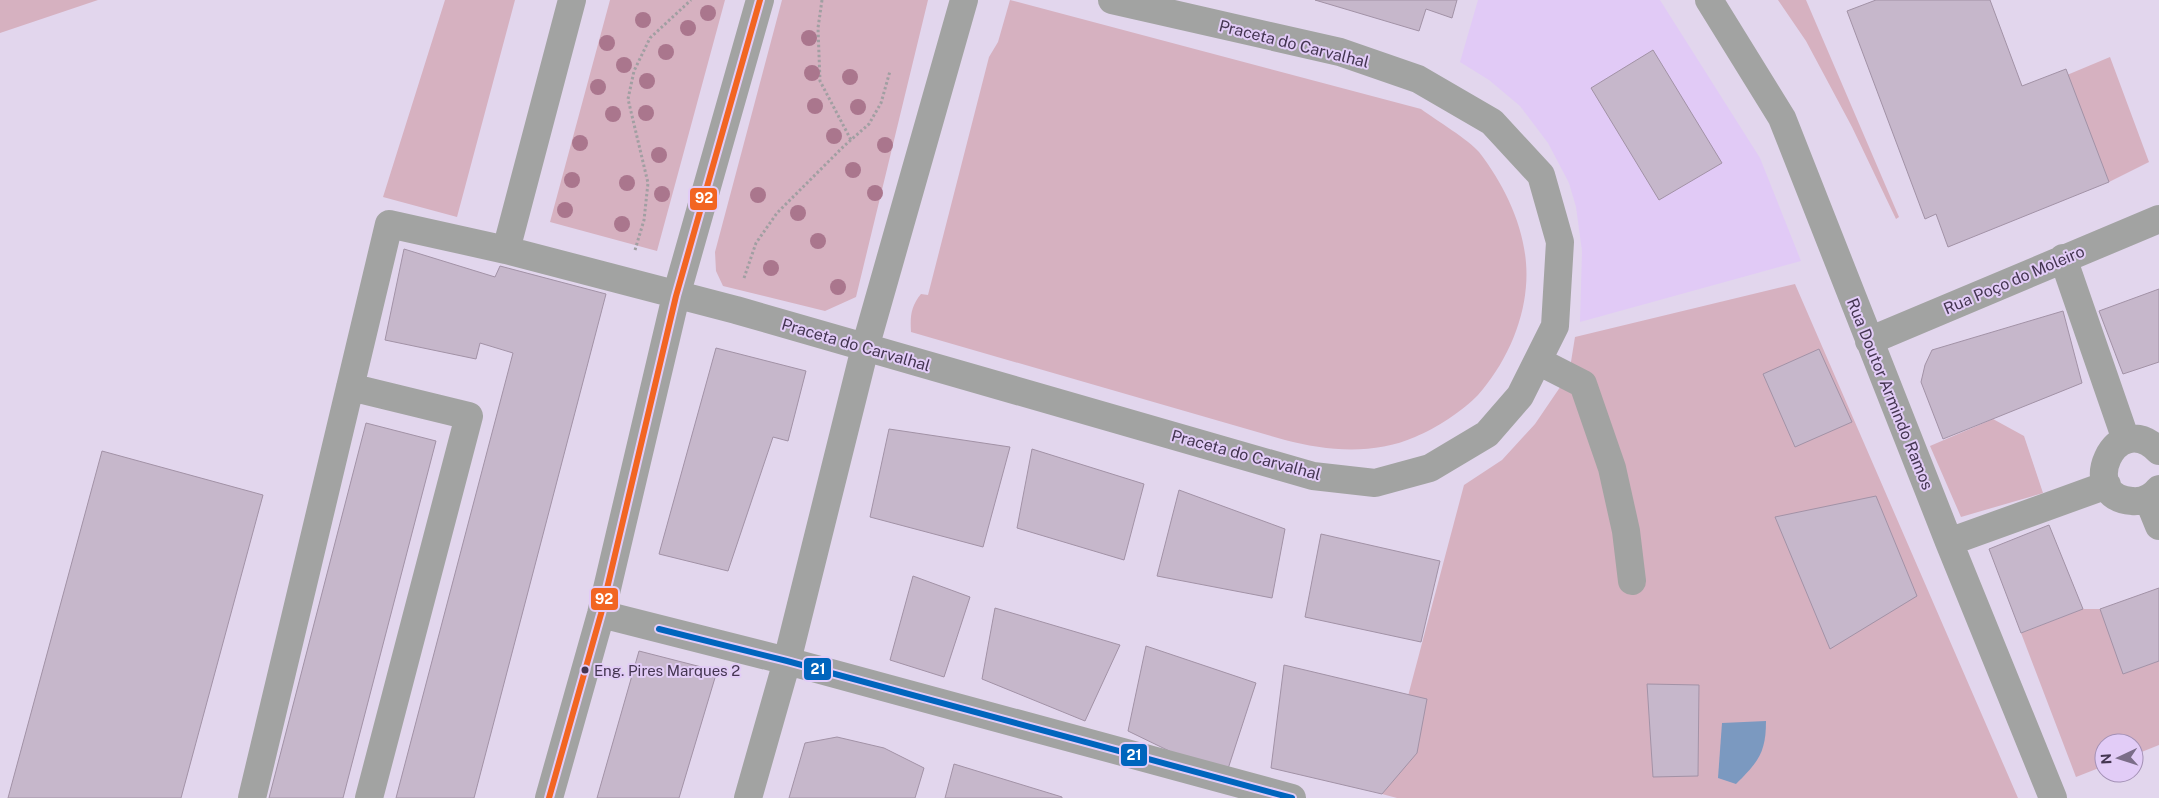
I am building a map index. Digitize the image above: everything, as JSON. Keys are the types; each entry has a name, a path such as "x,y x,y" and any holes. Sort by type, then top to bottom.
{"street":[{"path":"506,250 572,0"},
{"path":"549,798 601,614 676,296 760,0"},
{"path":"748,798 787,661 865,348 964,0"},
{"name":"Praceta do Carvalhal","path":"350,387 389,224 506,250 676,296 736,310 1313,476 1375,483 1430,468 1486,434 1520,396 1555,326 1560,242 1541,175 1492,122 1418,79 1340,52 1112,0"},
{"name":"Rua Doutor Armindo Ramos","path":"1709,0 1782,118 1868,340 2053,798"},
{"name":"Rua Poço do Moleiro","path":"1868,340 2159,219"},
{"path":"2063,258 2126,440"},
{"path":"1538,361 1583,384 1612,468 1626,532 1632,581"},
{"path":"252,798 350,387 469,416 369,798"},
{"path":"2159,451 2152,444 2144,441 2126,440 2118,444 2106,458 2104,477 2113,493 2129,501 2138,502 2153,494 2159,526"},
{"path":"1949,542 2107,485"},
{"path":"601,614 787,661 1292,798"}],"path":[{"path":"626,282 644,220 648,183 628,99 634,71 650,38 691,0"},
{"path":"822,0 818,28 820,81 851,140"},
{"path":"736,310 756,242 777,212 869,124 881,103 890,71"}],"shaded area":[{"path":"0,0 98,0 0,33"},
{"path":"445,0 515,0 457,217 383,197"},
{"path":"610,0 725,0 657,251 550,222"},
{"path":"782,0 928,0 856,297 825,311 723,286 716,271 715,252"},
{"path":"1010,0 1421,109 1474,147 1488,164 1504,190 1521,233 1526,263 1525,299 1515,334 1499,366 1478,395 1449,419 1415,437 1399,443 1367,449 1334,449 1285,440 911,332 913,307 921,294 928,295 989,57 998,42"},
{"path":"1478,0 1660,0 1760,158 1801,261 1580,322 1582,251 1576,207 1569,183 1548,143 1520,106 1489,80 1460,62"},
{"path":"1778,0 1806,0 1899,217 1896,219 1852,127 1806,41"},
{"path":"2110,57 2149,162 2109,182 2067,75"},
{"path":"1795,284 2018,798 1397,798 1382,794 1464,485 1502,460 1535,424 1569,374 1575,337"},
{"path":"1993,419 2024,436 2043,493 1961,517 1930,446"},
{"path":"2083,609 2100,609 2125,673 2159,661 2159,745 2144,751 2144,733 2094,733 2094,770 2076,777 2021,633"}],"water":[{"path":"1766,721 1766,732 1762,749 1750,769 1736,784 1718,778 1722,723"}],"building":[{"path":"1315,0 1457,0 1452,18 1426,9 1419,31"},
{"path":"1876,0 1990,0 2022,86 2066,69 2109,182 1948,247 1936,214 1925,219 1847,11"},
{"path":"1653,50 1722,163 1659,200 1591,88"},
{"path":"404,249 495,277 500,266 606,294 474,798 396,798 513,353 480,343 476,359 385,340"},
{"path":"2159,289 2159,362 2123,374 2099,311"},
{"path":"2063,311 2082,383 1943,439 1921,382 1925,365 1932,350"},
{"path":"716,348 806,371 788,441 773,437 728,571 659,554"},
{"path":"1819,349 1852,422 1795,447 1763,374"},
{"path":"366,423 436,441 343,798 269,798"},
{"path":"889,429 1010,447 983,547 870,517"},
{"path":"1032,449 1144,484 1124,560 1017,528"},
{"path":"102,451 263,495 181,798 8,798"},
{"path":"1179,490 1285,529 1272,598 1157,576"},
{"path":"1876,496 1917,596 1830,649 1775,517"},
{"path":"2049,525 2083,609 2021,633 1989,549"},
{"path":"1321,534 1440,561 1421,642 1305,617"},
{"path":"913,576 970,597 944,677 890,660"},
{"path":"2159,588 2159,661 2123,674 2100,609"},
{"path":"995,608 1120,645 1085,721 982,679"},
{"path":"1146,646 1256,683 1225,778 1128,731"},
{"path":"639,651 717,671 679,798 597,798"},
{"path":"1284,665 1427,699 1417,753 1382,794 1271,768"},
{"path":"1647,684 1699,685 1698,776 1653,777"},
{"path":"837,737 884,748 924,768 915,798 789,798 805,743"},
{"path":"954,764 1062,797 1062,798 945,798"}],"transit line":[{"name":"92","path":"549,798 601,614 676,296 760,0"},
{"name":"21","path":"659,629 787,661 1292,798"}],"place":[{"name":"Eng. Pires Marques 2","path":"585,670"}]}
